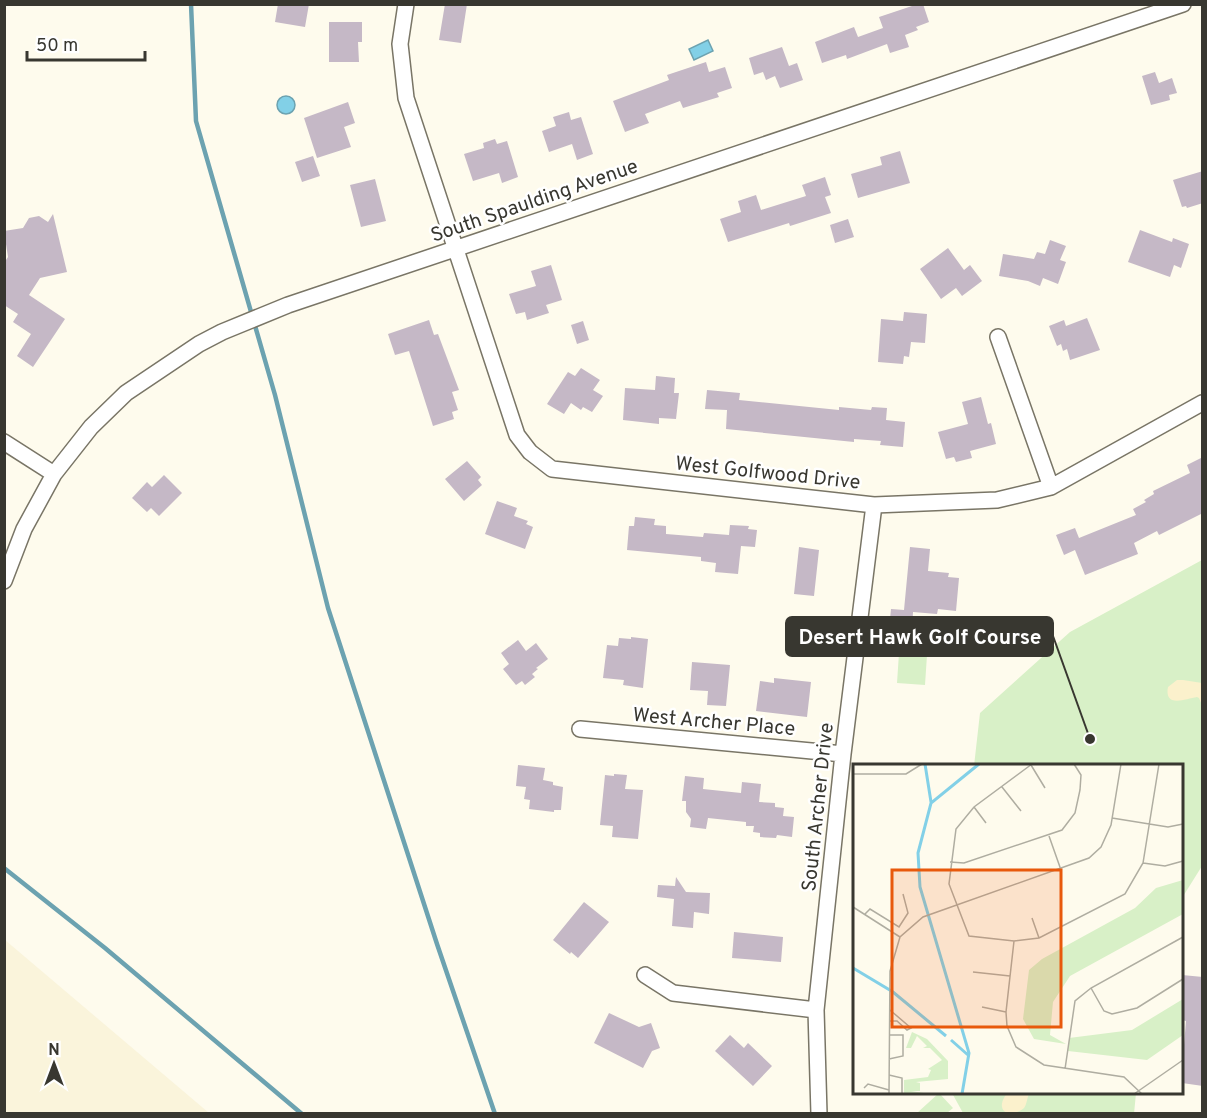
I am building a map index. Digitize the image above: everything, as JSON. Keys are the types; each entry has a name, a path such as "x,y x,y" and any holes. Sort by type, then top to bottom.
{"street":[{"name":"West Golfwood Drive","path":"406,4 400,44 406,98 517,435 530,452 552,469 874,505 997,500 1051,487 1203,403"},
{"name":"South Spaulding Avenue","path":"4,581 24,529 54,474 92,427 126,393 199,344 222,332 288,305 1184,4"},
{"path":"998,337 1051,487"},
{"path":"4,442 54,474"},
{"name":"South Archer Drive","path":"819,1113 816,1010 843,754 874,505"},
{"name":"West Archer Place","path":"580,729 843,754"},
{"path":"645,975 672,993 816,1010"}],"shaded area":[{"path":"5,940 209,1113 5,1113"}],"green space":[{"path":"1202,560 1202,866 1183,896 1183,764 974,764 980,713 1070,632"},
{"path":"899,653 927,655 925,685 897,683"},
{"path":"938,1094 953,1108 947,1113 917,1113"},
{"path":"953,1094 1136,1094 1134,1114 963,1113"}],"sand":[{"path":"1177,680 1202,683 1202,705 1197,697 1176,701 1169,698 1168,687"},
{"path":"1006,1094 1029,1094 1024,1108 1012,1113 1003,1110"}],"water":[{"path":"708,40 713,51 694,60 689,49"},
{"path":"286,96 294,101 295,105 290,113 286,114 278,109 277,105 282,97"}],"building":[{"path":"278,4 309,4 305,27 275,22"},
{"path":"445,4 467,4 461,43 439,40"},
{"path":"923,4 929,22 905,35 909,47 890,53 887,44 847,59 846,55 822,63 815,42 854,27 858,37 883,28 879,17"},
{"path":"329,22 362,22 362,42 358,42 359,62 329,62"},
{"path":"782,47 789,66 797,63 803,80 780,88 775,76 766,80 763,72 754,75 749,58"},
{"path":"706,62 709,72 725,67 732,88 717,93 719,97 683,108 680,101 645,114 649,123 625,132 613,101 669,80 667,75"},
{"path":"1155,72 1159,83 1172,78 1177,93 1169,95 1170,100 1151,105 1142,76"},
{"path":"348,102 355,123 344,127 351,147 317,158 304,118"},
{"path":"569,112 571,120 581,117 593,154 577,160 572,144 549,152 542,131 556,126 553,117"},
{"path":"495,139 497,144 507,141 518,177 502,183 499,173 473,181 464,154 484,148 483,143"},
{"path":"900,151 910,183 858,198 851,174 882,165 880,157"},
{"path":"313,156 320,176 302,182 295,162"},
{"path":"1203,171 1203,203 1187,208 1182,207 1173,180"},
{"path":"825,177 831,195 825,197 831,213 728,242 720,219 741,212 738,201 756,195 761,210 806,196 802,185"},
{"path":"375,179 386,221 361,227 350,185"},
{"path":"53,214 67,272 40,278 29,295 65,319 33,367 17,356 31,334 13,322 18,314 4,305 4,263 8,257 4,231 23,228 29,218 39,216 48,222"},
{"path":"848,219 854,237 835,243 830,225"},
{"path":"1140,230 1172,242 1173,238 1189,244 1181,268 1174,265 1170,277 1128,262"},
{"path":"1050,240 1066,246 1060,260 1066,262 1058,284 1043,278 1040,286 1028,281 999,276 1003,254 1034,259 1037,252 1045,254"},
{"path":"948,248 964,270 970,265 982,281 962,296 956,288 941,299 920,269"},
{"path":"551,265 562,300 546,305 549,313 527,320 525,312 516,314 509,294 536,286 531,271"},
{"path":"904,312 927,314 925,343 911,342 909,357 904,356 903,364 878,362 881,319 903,321"},
{"path":"1087,318 1100,350 1070,360 1067,349 1063,351 1061,344 1057,346 1049,326 1064,320 1066,326"},
{"path":"429,320 434,335 438,334 459,390 452,392 458,410 452,412 454,419 433,426 409,351 395,355 388,334"},
{"path":"583,321 589,340 577,344 571,325"},
{"path":"581,368 600,380 593,390 603,396 592,412 583,407 581,410 571,403 564,414 547,404 568,372 575,376"},
{"path":"656,376 675,378 674,393 679,393 676,419 659,418 659,424 623,420 625,388 655,390"},
{"path":"707,390 740,393 739,400 839,410 839,407 871,410 872,407 887,408 886,420 905,422 903,447 880,445 881,441 854,439 854,442 726,429 727,410 705,409"},
{"path":"981,397 996,444 970,451 972,458 956,462 954,457 946,459 938,432 968,424 962,402"},
{"path":"1203,457 1203,513 1159,535 1157,531 1134,543 1138,554 1085,575 1075,550 1064,555 1056,535 1075,528 1079,538 1136,515 1133,509 1146,502 1144,500 1154,494 1153,491 1190,473 1187,465"},
{"path":"467,461 481,477 478,480 482,485 464,501 445,479"},
{"path":"164,475 182,493 159,516 151,508 147,512 132,498 147,482 152,487"},
{"path":"497,501 517,508 514,516 528,521 526,524 533,527 525,549 485,534"},
{"path":"635,517 655,519 654,525 666,526 666,534 703,537 704,533 729,535 730,525 749,526 748,529 757,530 755,547 741,546 738,574 715,572 716,563 701,561 701,557 627,550 629,526 634,526"},
{"path":"799,547 819,550 814,596 794,594"},
{"path":"910,547 930,549 928,571 949,573 948,577 959,578 956,611 938,609 937,614 913,612 912,631 889,629 891,609 904,610"},
{"path":"631,637 648,639 643,688 623,685 624,680 603,678 607,645 618,646 619,638 631,639"},
{"path":"518,640 526,651 536,643 548,659 536,668 538,669 532,674 535,677 525,685 522,681 516,685 503,669 509,664 501,653"},
{"path":"692,662 730,665 726,706 707,705 708,691 690,690"},
{"path":"774,678 811,682 807,717 756,711 760,681 774,683"},
{"path":"518,765 545,768 543,780 563,787 561,810 554,810 554,812 529,809 530,800 524,799 526,787 516,786"},
{"path":"614,774 627,775 625,789 643,790 638,839 612,837 613,826 600,825 605,775 614,776"},
{"path":"685,776 704,778 703,789 741,793 742,782 761,784 759,802 775,803 775,807 784,808 783,816 794,817 792,837 777,835 776,838 760,837 760,833 753,832 754,826 746,826 746,822 708,818 706,829 690,827 691,819 686,812 686,801 682,801"},
{"path":"676,877 686,892 710,893 709,914 694,912 693,928 672,926 674,899 657,897 658,885 675,886"},
{"path":"584,902 609,922 578,958 553,940"},
{"path":"734,932 783,937 781,962 732,958"},
{"path":"1183,975 1203,977 1203,1086 1183,1083 1183,1045 1186,1021 1183,1020"},
{"path":"609,1013 639,1027 651,1023 660,1048 652,1051 643,1068 594,1043"},
{"path":"730,1035 744,1048 748,1043 772,1066 753,1086 715,1051"}],"waterway":[{"path":"191,4 196,121 275,395 328,608 495,1114"},
{"path":"4,868 105,948 302,1114"}],"place":[{"name":"Desert Hawk Golf Course","path":"1090,739"}]}
